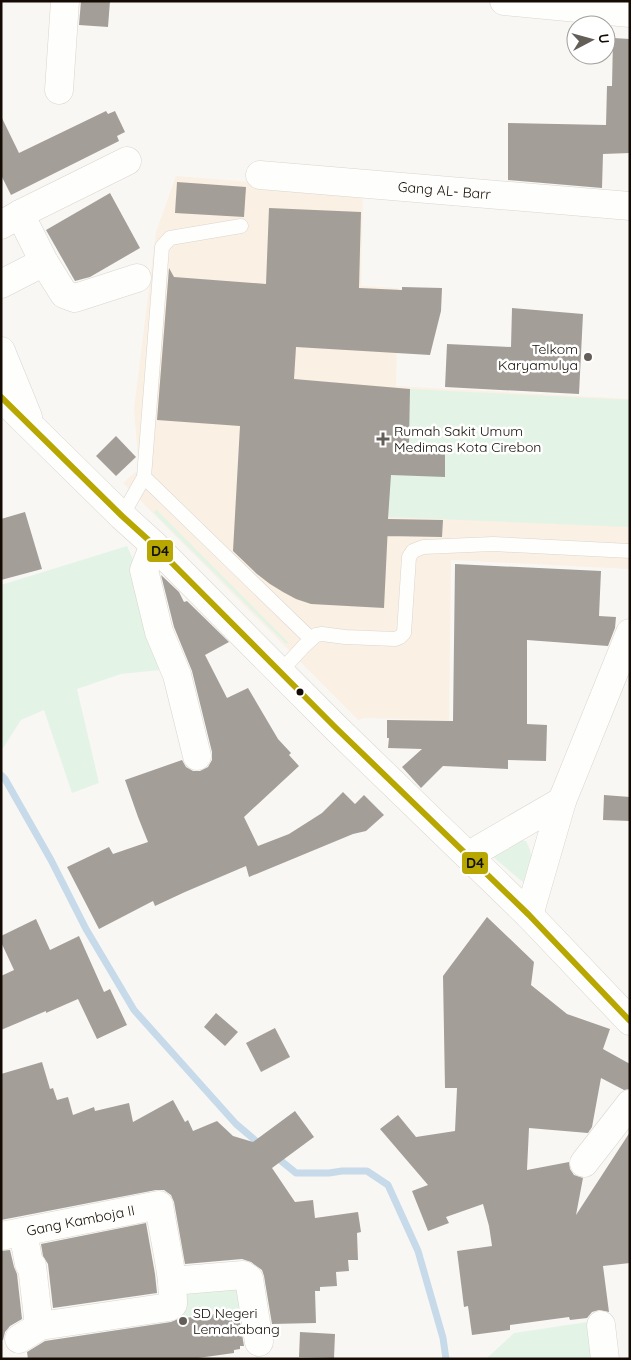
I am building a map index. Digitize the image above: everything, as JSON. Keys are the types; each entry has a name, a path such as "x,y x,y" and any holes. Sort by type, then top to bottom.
{"street":[{"path":"59,90 65,1"},
{"path":"504,1 630,13"},
{"path":"127,161 11,220 44,262 64,294 75,298 137,278"},
{"name":"Gang AL- Barr","path":"260,175 630,206"},
{"path":"1,284 44,262"},
{"path":"1,351 33,428"},
{"path":"1,396 122,516 154,545 335,727 469,855 630,1021"},
{"path":"154,545 144,570 160,632 177,675 197,756"},
{"path":"529,915 562,802 630,633"},
{"path":"469,855 562,802"},
{"path":"584,1163 630,1104"},
{"name":"Gang Kamboja II","path":"12,1234 159,1205 172,1281"},
{"path":"12,1234 32,1266 19,1342 169,1307 174,1301 172,1281 243,1275 249,1279 259,1342"},
{"path":"601,1325 605,1359"}],"lane":[{"path":"122,516 144,477 162,247 170,238 241,226"},
{"path":"144,477 311,639"},
{"path":"281,671 316,635 395,639 400,637 404,632 409,557 413,551 423,547 493,544 630,550"}],"shaded area":[{"name":"Rumah Sakit Umum Medimas Kota Cirebon","path":"176,176 363,191 361,286 398,288 396,386 630,399 630,569 451,560 449,720 364,718 358,720 123,483 139,469 134,409 156,232"}],"green space":[{"path":"410,389 630,400 630,527 388,517 392,454 445,476 445,446 409,444"},
{"path":"156,509 289,643 286,644 154,513"},
{"path":"127,546 139,573 170,669 121,674 77,689 99,783 72,793 44,710 21,720 1,751 1,585"},
{"path":"519,840 526,841 531,857 525,884 493,857"},
{"path":"243,1280 247,1309 183,1317 180,1288"},
{"path":"594,1321 603,1359 486,1359 514,1333"}],"building":[{"path":"81,1 110,1 108,27 79,25"},
{"path":"616,38 630,39 630,153 603,154 602,188 508,180 508,123 606,125 607,86 612,86 612,65 616,65"},
{"path":"106,111 108,114 115,111 125,132 117,136 119,141 11,195 1,175 1,116 19,153"},
{"path":"177,182 246,187 244,217 175,213"},
{"path":"110,193 140,248 90,277 75,281 46,230"},
{"path":"269,208 361,212 359,288 402,290 402,287 442,288 441,311 430,355 296,347 294,379 410,389 409,444 445,446 445,477 391,475 388,519 443,520 442,537 387,536 384,608 311,604 283,592 257,574 233,551 240,426 157,420 169,268 174,277 266,284"},
{"path":"512,308 583,314 579,394 445,387 447,344 511,347"},
{"path":"116,436 136,457 116,476 96,456"},
{"path":"25,512 42,569 1,580 1,519"},
{"path":"455,564 601,571 599,616 616,617 615,628 608,646 527,640 527,724 547,725 546,761 508,760 508,769 443,766 421,788 402,767 422,749 388,748 387,720 453,721"},
{"path":"161,575 179,592 184,602 187,601 229,642 205,655 227,698 248,688 278,739 291,753 289,755 299,766 244,817 258,846 289,834 322,813 343,792 355,804 364,795 384,815 366,831 353,834 249,877 246,866 155,906 153,901 99,929 67,867 109,847 113,854 148,842 125,780 182,760 186,767 193,771 200,771 208,767 212,760 212,752 192,671 174,627"},
{"path":"604,795 630,797 630,821 603,820"},
{"path":"487,917 534,962 531,985 567,1014 610,1029 603,1049 630,1064 630,1089 624,1090 601,1078 592,1127 588,1133 529,1128 527,1170 569,1162 570,1169 574,1175 583,1178 576,1215 630,1132 630,1263 603,1266 609,1312 599,1310 592,1312 587,1318 570,1320 569,1317 510,1325 510,1330 472,1335 468,1306 464,1307 457,1251 492,1246 483,1204 446,1217 449,1223 428,1231 412,1191 428,1185 380,1129 398,1115 416,1137 455,1131 457,1088 445,1088 443,976"},
{"path":"36,919 50,950 79,936 104,992 110,989 127,1025 97,1039 78,999 1,1030 1,976 14,970 1,942 1,936"},
{"path":"216,1013 238,1032 225,1046 204,1027"},
{"path":"275,1028 290,1057 261,1072 246,1043"},
{"path":"42,1062 50,1089 53,1088 57,1100 68,1097 73,1115 94,1107 95,1111 129,1103 133,1122 173,1100 185,1122 188,1120 193,1131 217,1121 233,1136 253,1142 295,1111 314,1137 272,1168 295,1202 313,1200 315,1218 358,1212 361,1232 357,1233 358,1260 348,1260 349,1271 336,1272 337,1286 320,1287 320,1291 315,1291 316,1323 272,1324 262,1270 251,1262 242,1259 185,1264 174,1202 171,1195 164,1190 1,1220 1,1074"},
{"path":"146,1223 157,1293 53,1308 48,1264 43,1256 41,1244"},
{"path":"10,1250 17,1274 22,1319 10,1326 5,1332 3,1340 1,1340 1,1251"},
{"name":"SD Negeri Lemahabang","path":"238,1311 244,1346 234,1350 234,1353 191,1359 28,1359 27,1352 45,1341"},
{"path":"300,1332 335,1334 334,1358 299,1357"}],"waterway":[{"path":"1,775 51,860 86,929 134,1010 236,1124 262,1146"},
{"path":"275,1156 296,1173 367,1171 388,1185 418,1251 443,1338 446,1359"}],"transit line":[{"name":"D4","path":"1,397 154,545 335,727 529,915 630,1021"}],"place":[{"name":"Telkom Karyamulya","path":"588,357"},
{"name":"Rumah Sakit Umum Medimas Kota Cirebon","path":"383,439"},
{"name":"SD Negeri Lemahabang","path":"183,1321"}]}
